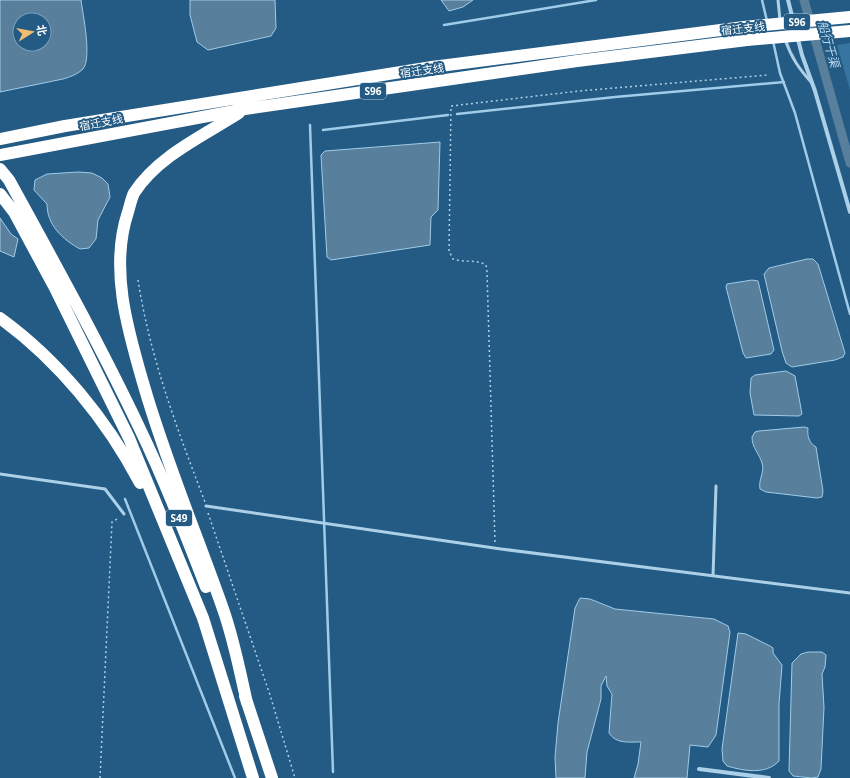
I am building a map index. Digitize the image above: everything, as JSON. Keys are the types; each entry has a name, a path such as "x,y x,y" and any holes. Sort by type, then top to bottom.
{"highway":[{"name":"宿迁支线","path":"0,138 432,67 744,27 850,17"},
{"name":"宿迁支线","path":"0,155 245,109 577,61 747,40 850,31"},
{"path":"245,109 179,150 154,170 134,194 123,227 121,250 122,291 126,321 135,356 157,430 224,611 236,652 247,703"},
{"name":"S49","path":"0,169 9,180 56,264 96,340 139,428 179,519 217,614 272,778"},
{"path":"0,194 14,212 56,290 129,438 203,618"},
{"name":"S49","path":"0,318 48,357 73,385 116,443 146,493 168,546 203,618 253,778"}],"street":[{"path":"788,0 802,55 813,84 850,212"},
{"path":"699,769 769,778"}],"lane":[{"path":"778,0 782,30 790,55 797,68 813,84"},
{"path":"0,474 106,489 124,514"},
{"path":"713,576 716,486"},
{"path":"206,506 495,548 850,593"}],"path":[{"path":"495,548 487,272 486,265 480,261 459,261 453,259 449,251 451,106 579,91 768,75"},
{"path":"138,280 143,312 153,354 174,420 206,506 270,695 295,778"},
{"path":"100,778 112,522 124,514"}],"shaded area":[{"path":"0,0 81,0 87,46 86,63 83,69 79,72 63,79 0,92"},
{"path":"190,0 275,0 276,28 271,36 208,50 197,42 190,15"},
{"path":"441,0 473,0 463,7 449,11"},
{"path":"850,43 850,90 837,45"},
{"path":"440,142 438,210 431,217 430,245 331,260 327,257 321,155 325,151"},
{"path":"78,172 92,173 102,178 108,184 110,197 98,220 96,239 89,248 80,249 67,241 57,231 50,218 47,204 34,190 35,180 47,174"},
{"path":"0,218 11,234 18,239 14,257 0,251"},
{"path":"807,259 813,259 818,264 845,353 843,357 835,360 792,367 786,363 782,351 764,274 769,268"},
{"path":"752,280 758,281 774,350 771,354 746,358 743,353 726,287 727,284"},
{"path":"786,371 795,376 802,414 799,416 754,415 750,393 751,378 755,375"},
{"path":"804,427 808,428 809,439 816,447 823,491 822,497 817,498 766,492 760,489 763,466 752,441 752,437 755,432"},
{"path":"580,598 590,599 615,609 714,619 728,626 730,632 716,735 708,747 690,745 687,778 634,778 638,764 641,742 619,741 612,737 609,733 612,694 607,686 606,676 601,686 601,699 587,752 585,778 556,778 555,757 558,723 575,608"},
{"path":"738,633 746,634 773,648 773,653 782,665 779,704 779,761 768,768 754,771 727,766 723,761 722,749"},
{"path":"808,652 822,652 826,655 825,667 822,674 824,707 821,769 818,777 812,778 793,776 789,771 792,663 801,654"}],"waterway":[{"path":"444,25 596,0"},
{"path":"762,0 767,21"},
{"name":"船行干渠","path":"804,0 850,163"},
{"path":"773,41 780,73 795,113 850,314"},
{"path":"457,114 615,97 784,82"},
{"path":"323,130 448,115"},
{"path":"310,125 333,772"},
{"path":"125,499 235,778"}]}
